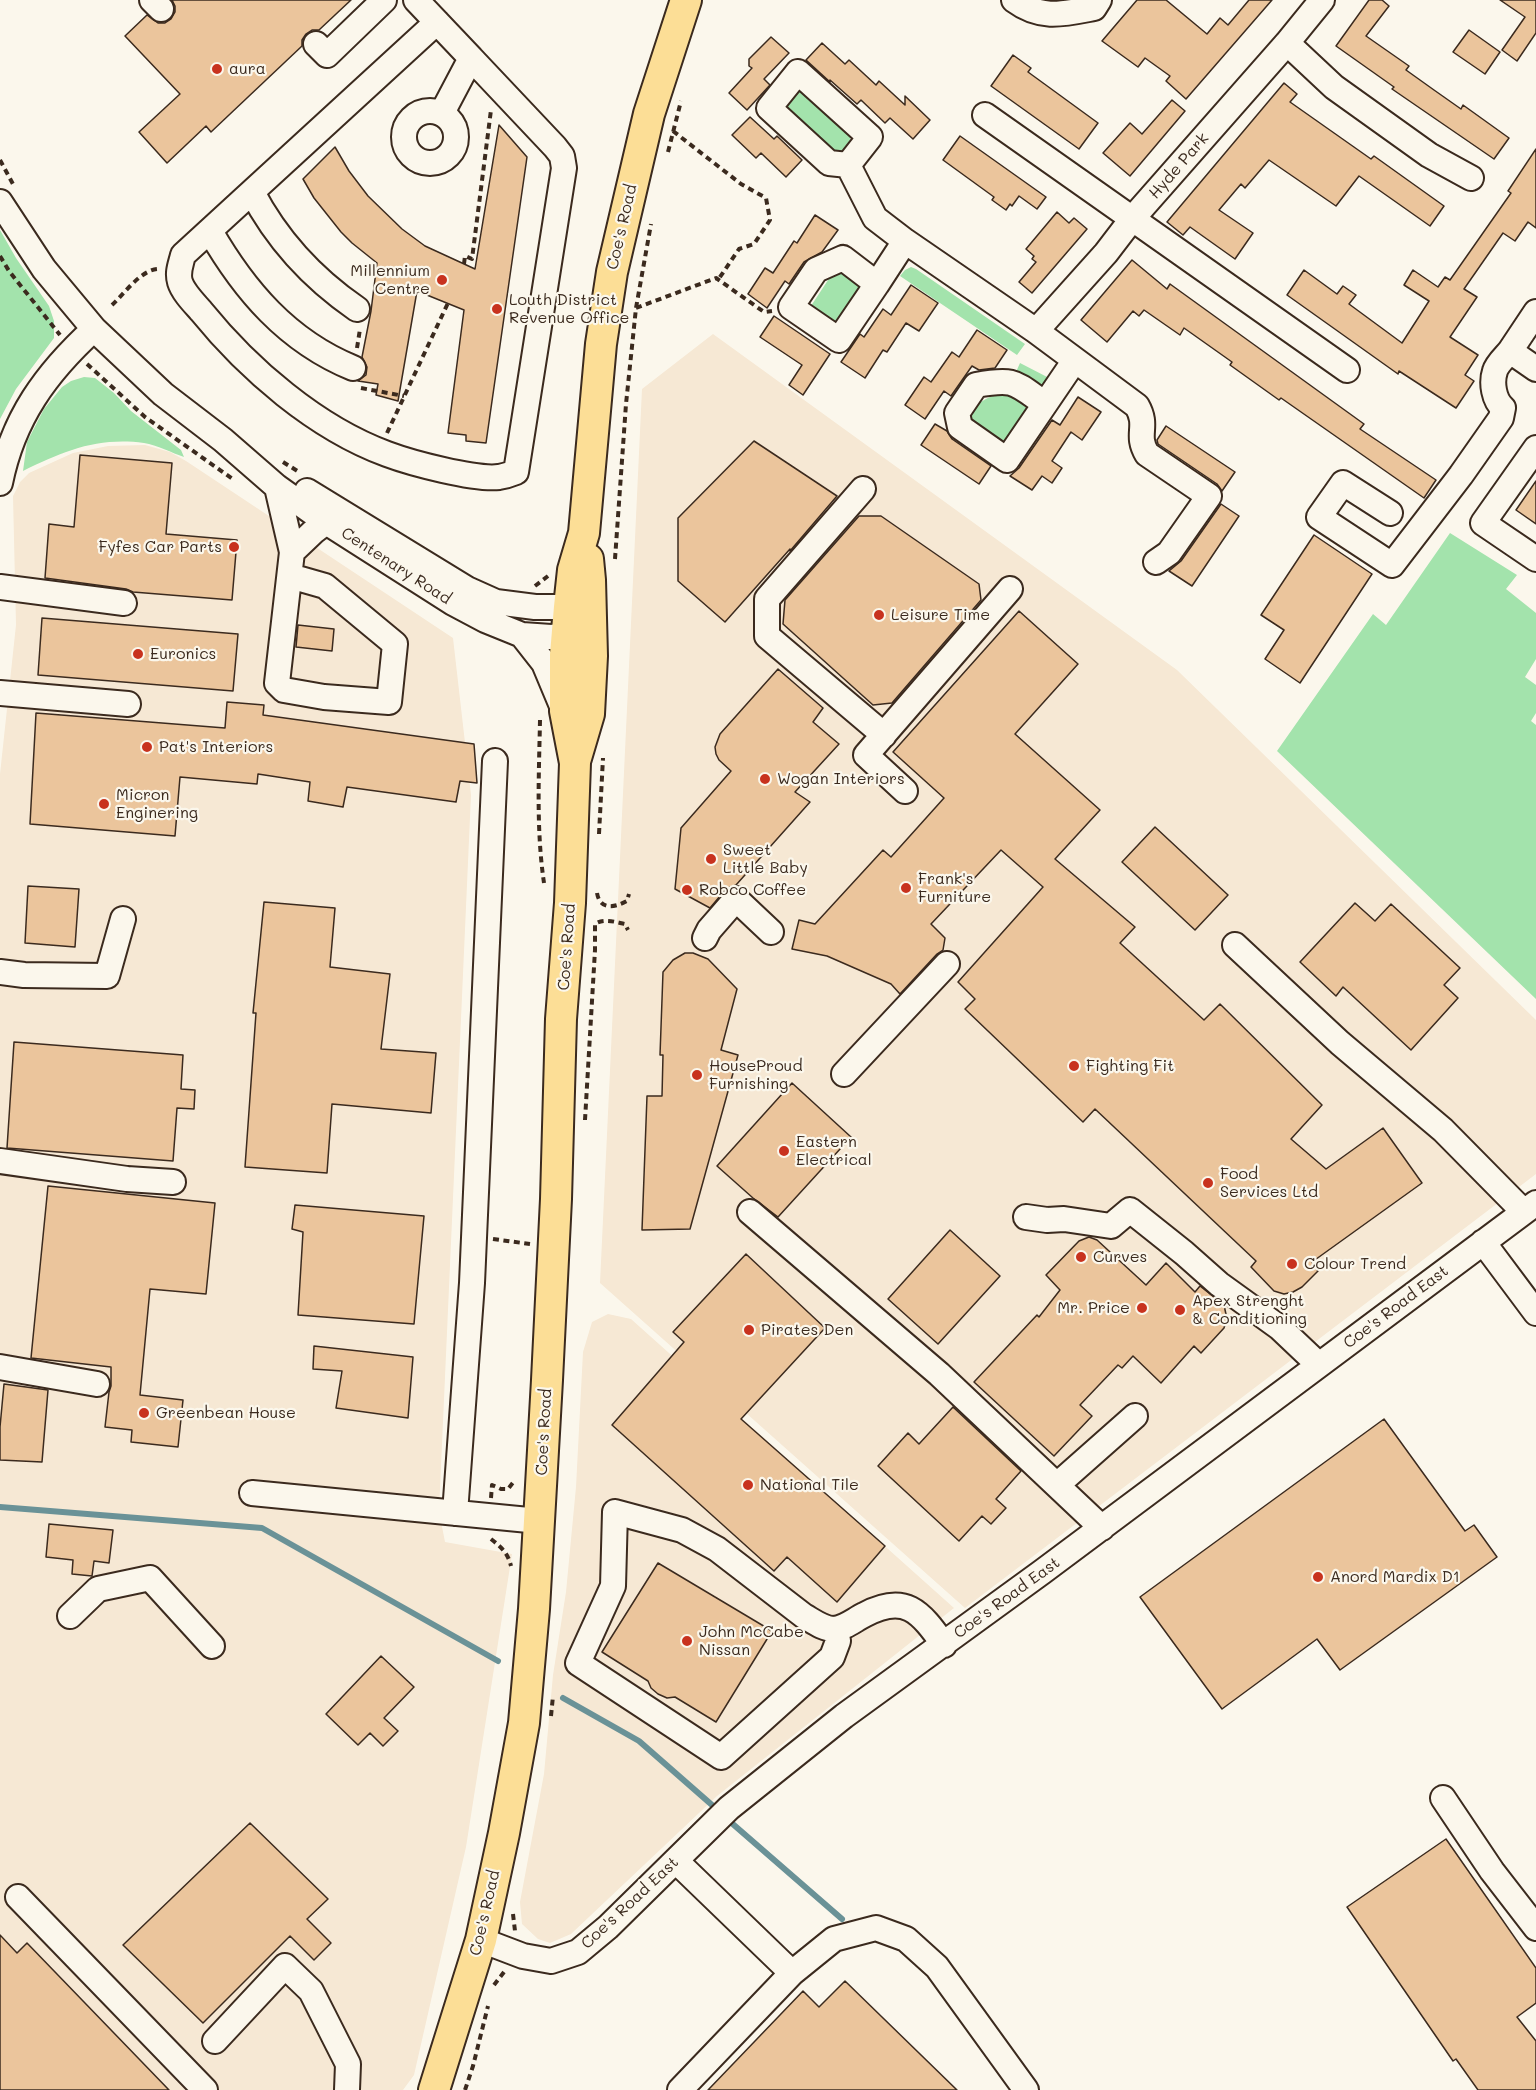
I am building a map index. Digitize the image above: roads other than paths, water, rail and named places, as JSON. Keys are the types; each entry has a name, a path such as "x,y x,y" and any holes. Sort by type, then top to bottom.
{"main road":[{"name":"Coe's Road","path":"434,2090 480,1940 504,1833 524,1723 539,1521 556,1199 561,1018 570,903 574,763 589,714 573,570 584,533 601,344 612,272 649,114 686,0"},
{"name":"Coe's Road","path":"574,763 553,710 565,655 580,621"}],"street":[{"path":"316,44 327,55 384,0"},
{"path":"416,0 437,22 471,58 562,156 564,168 516,472 498,477 461,473 408,460 379,450 340,431 309,412 240,354 218,333 180,283 179,271 183,255 437,22"},
{"path":"1014,0 1025,8 1053,16 1094,8 1099,0"},
{"name":"Hyde Park","path":"1036,331 1287,44 1322,0"},
{"path":"1287,44 1334,87 1429,155 1471,178"},
{"path":"442,113 471,58"},
{"path":"985,115 1347,370"},
{"path":"848,165 875,218 1036,331 1137,406 1144,418 1141,443 1147,454 1209,496 1169,553 1156,562"},
{"path":"252,192 260,208 295,256 337,295 357,309"},
{"name":"Centenary Road","path":"8,197 44,269 94,329 163,394 223,440 277,487 326,522 453,603 485,620 522,635 551,637 580,621"},
{"path":"210,231 241,280 274,317 318,351 353,368"},
{"path":"878,284 843,258 816,270 791,307 839,340 878,284 905,241"},
{"path":"1390,513 1343,483 1319,517 1392,565 1461,475 1501,418 1503,408 1498,403 1493,385 1495,369 1536,312"},
{"path":"0,483 3,466 31,402 43,382 94,329"},
{"path":"1510,351 1536,369"},
{"path":"1045,404 1075,360"},
{"name":"Centenary Road","path":"223,440 467,589 496,602 535,607 580,621"},
{"path":"1536,448 1483,523 1536,559"},
{"path":"277,487 292,552 277,683 284,690 324,697 389,702 395,644 325,586 291,576"},
{"path":"863,489 767,599 767,636 884,735"},
{"path":"292,552 326,522"},
{"path":"0,587 124,603"},
{"path":"905,791 866,755 1010,589"},
{"path":"522,635 544,663 553,710"},
{"path":"0,693 128,704"},
{"path":"455,1513 474,1237 495,761"},
{"path":"705,938 709,930 736,899 771,932"},
{"path":"0,972 24,975 107,976 123,919"},
{"path":"1235,945 1340,1042 1530,1208"},
{"path":"844,1074 947,964"},
{"path":"0,1161 127,1179 173,1182"},
{"name":"Coe's Road East","path":"480,1940 523,1956 551,1961 578,1952 608,1927 721,1816 844,1716 939,1648 1530,1208"},
{"path":"1026,1217 1047,1220 1064,1219 1111,1226 1130,1210 1219,1284 1280,1328 1319,1365"},
{"path":"750,1212 939,1374 1101,1528"},
{"path":"1483,1242 1536,1313"},
{"path":"0,1367 97,1384"},
{"path":"1057,1485 1135,1416"},
{"path":"252,1493 539,1521"},
{"path":"837,1635 832,1657 722,1757 578,1663 614,1586 615,1512 682,1530 710,1558 797,1626 813,1635 827,1640 837,1635 885,1617 898,1616 912,1624 939,1648"},
{"path":"70,1616 99,1589 150,1578 212,1646"},
{"path":"1443,1798 1492,1871 1536,1928"},
{"path":"676,1861 792,1973"},
{"path":"18,1897 205,2090"},
{"path":"680,2090 792,1973 834,1939 876,1928 906,1939 937,1967 1026,2090"},
{"path":"215,2041 285,1966 311,1991 348,2064 347,2090"}],"waterway":[{"path":"0,1507 262,1528 498,1661"},
{"path":"563,1698 639,1741 720,1812"},
{"path":"727,1819 842,1919"}],"place":[{"name":"aura","path":"217,69"},
{"name":"Millennium Centre","path":"442,280"},
{"name":"Louth District Revenue Office","path":"497,309"},
{"name":"Fyfes Car Parts","path":"234,547"},
{"name":"Leisure Time","path":"879,615"},
{"name":"Euronics","path":"138,654"},
{"name":"Pat's Interiors","path":"147,747"},
{"name":"Wogan Interiors","path":"765,779"},
{"name":"Micron Enginering","path":"104,804"},
{"name":"Sweet Little Baby","path":"711,859"},
{"name":"Frank's Furniture","path":"906,888"},
{"name":"Robco Coffee","path":"687,890"},
{"name":"Fighting Fit","path":"1074,1066"},
{"name":"HouseProud Furnishing","path":"697,1075"},
{"name":"Eastern Electrical","path":"784,1151"},
{"name":"Food Services Ltd","path":"1208,1183"},
{"name":"Curves","path":"1081,1257"},
{"name":"Colour Trend","path":"1292,1264"},
{"name":"Mr. Price","path":"1142,1308"},
{"name":"Apex Strenght & Conditioning","path":"1180,1310"},
{"name":"Pirates Den","path":"749,1330"},
{"name":"Greenbean House","path":"144,1413"},
{"name":"National Tile","path":"748,1485"},
{"name":"Anord Mardix D1","path":"1318,1577"},
{"name":"John McCabe Nissan","path":"687,1641"}]}
